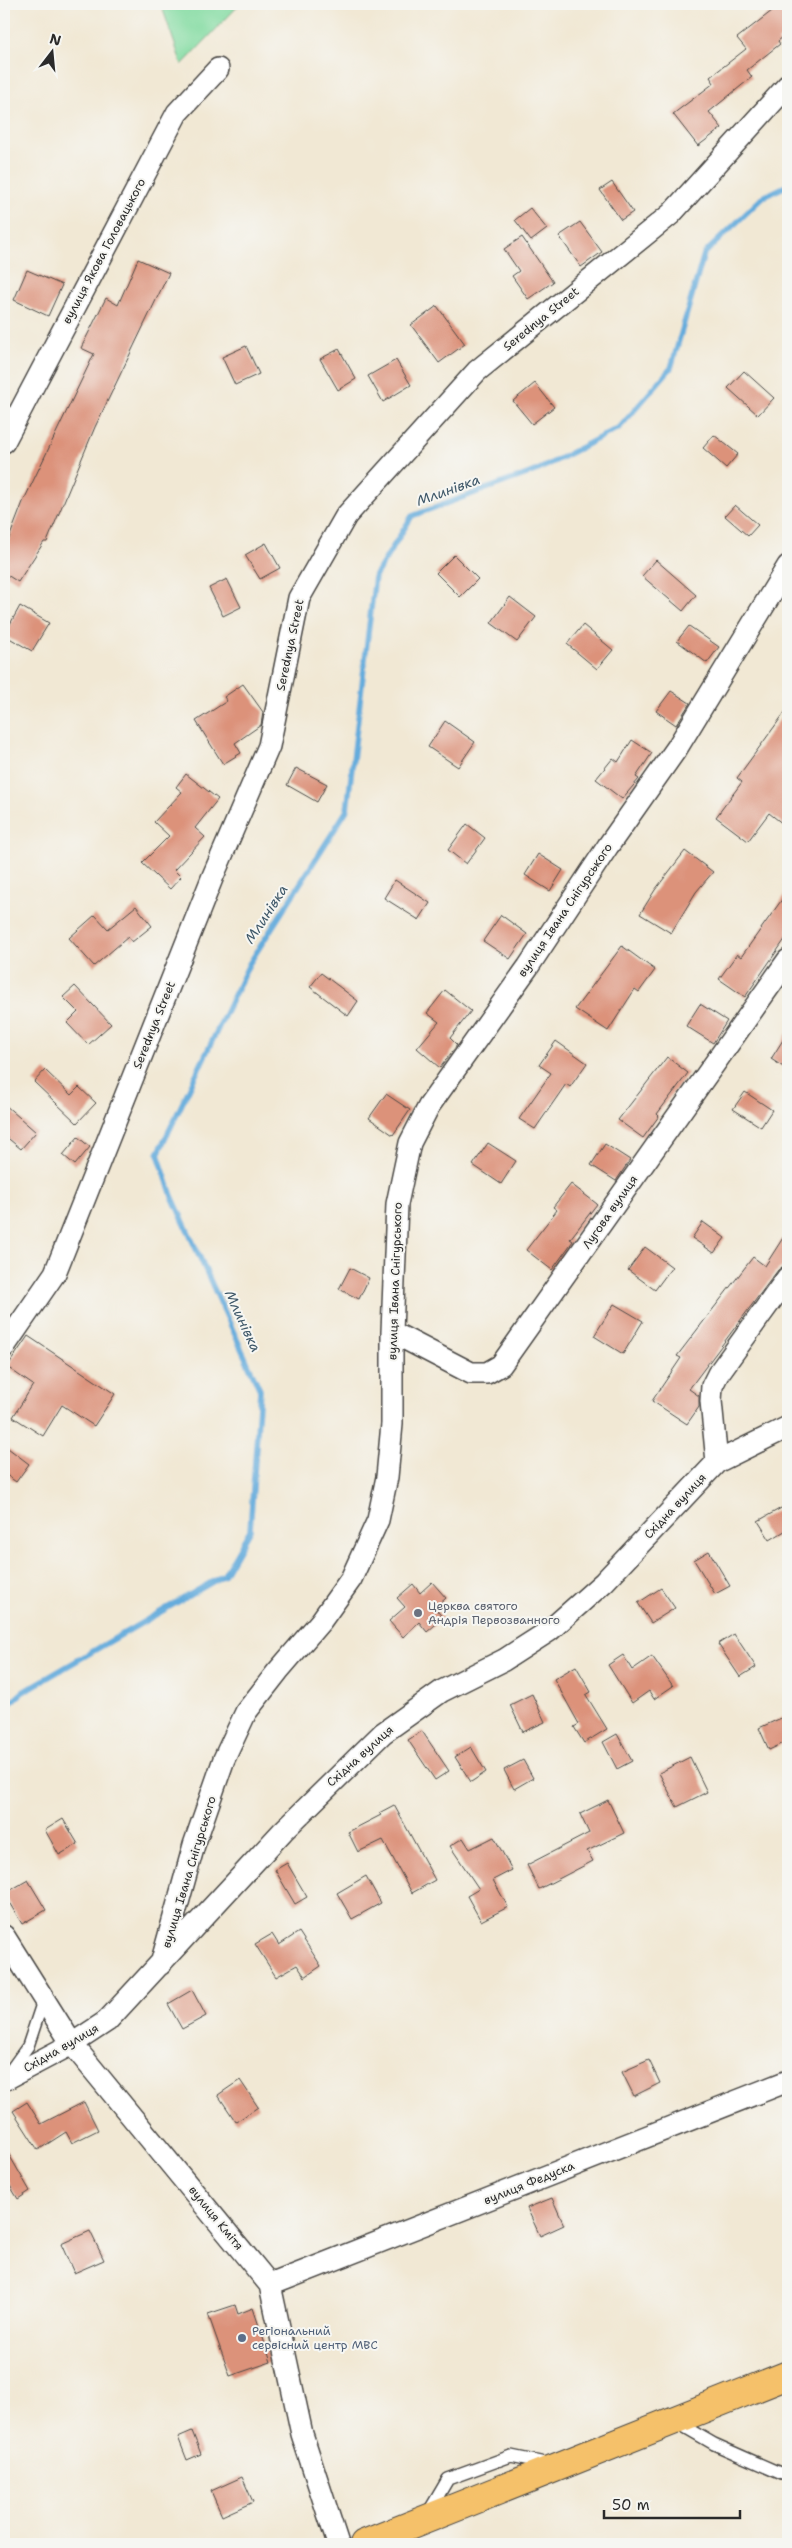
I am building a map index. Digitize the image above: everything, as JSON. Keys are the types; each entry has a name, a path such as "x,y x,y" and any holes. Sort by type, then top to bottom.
{"main road":[{"path":"364,2544 788,2375"}],"street":[{"name":"вулиця Якова Головацького","path":"4,442 177,113 218,69"},
{"name":"Serednya Street","path":"4,1346 55,1273 210,885 269,746 299,598 346,516 477,371 671,214 788,85"},
{"name":"вулиця Івана Снігурського","path":"162,1964 194,1845 224,1759 246,1712 320,1622 351,1579 378,1520 387,1476 392,1424 392,1332 397,1204 410,1143 426,1113 677,748 788,566"},
{"name":"Лугова вулиця","path":"392,1332 471,1373 487,1373 502,1365 788,960"},
{"path":"717,1462 712,1386 718,1374 788,1277"},
{"name":"Східна вулиця","path":"4,2079 72,2044 107,2022 283,1831 383,1733 442,1691 504,1660 549,1631 604,1582 717,1462 788,1426"},
{"name":"вулиця Кмітя","path":"4,1936 44,1996 72,2044 270,2285 302,2434 338,2544"},
{"name":"вулиця Федуска","path":"270,2285 788,2081"}],"lane":[{"path":"4,2079 28,2046 44,1996"},
{"path":"674,2422 714,2444 782,2474 788,2471"}],"green space":[{"path":"161,4 240,4 182,65"}],"building":[{"path":"781,4 788,4 788,33 778,41 780,44 747,70 752,77 709,112 722,128 698,146 673,114 714,83 710,77 746,49 737,38"},
{"path":"612,182 633,212 621,220 600,190"},
{"path":"530,208 547,229 531,241 515,220"},
{"path":"580,222 602,252 581,267 559,236"},
{"path":"522,237 553,282 528,299 512,276 519,271 504,249"},
{"path":"138,259 169,273 95,427 47,542 44,542 18,582 4,573 4,538 8,541 23,502 94,354 81,348 106,298 118,305"},
{"path":"27,270 62,285 48,316 14,300"},
{"path":"437,306 465,344 439,363 411,325"},
{"path":"246,346 259,374 235,385 222,357"},
{"path":"339,349 356,379 338,390 320,359"},
{"path":"396,360 411,385 383,402 368,376"},
{"path":"744,371 774,398 758,415 728,388"},
{"path":"535,383 554,407 532,424 513,401"},
{"path":"714,435 738,454 726,468 703,448"},
{"path":"735,505 758,525 748,536 725,516"},
{"path":"266,543 280,568 260,579 245,555"},
{"path":"454,555 478,579 460,597 436,573"},
{"path":"656,560 696,595 683,611 642,576"},
{"path":"227,579 241,607 223,616 209,588"},
{"path":"510,597 536,617 517,642 491,623"},
{"path":"20,606 49,623 32,651 4,635"},
{"path":"583,625 613,650 597,669 567,644"},
{"path":"689,626 719,647 707,663 677,641"},
{"path":"243,684 263,712 261,725 235,743 241,753 223,764 196,721 227,701 224,697"},
{"path":"671,691 690,703 676,725 656,711"},
{"path":"788,708 788,828 769,813 748,841 716,817 742,782 737,778"},
{"path":"445,721 475,742 458,767 428,747"},
{"path":"632,740 652,753 636,777 639,779 622,799 596,779 613,758 618,762"},
{"path":"296,768 327,784 317,802 287,785"},
{"path":"186,774 218,799 195,828 205,837 174,870 181,877 170,889 142,863 169,836 154,822 182,792 176,787"},
{"path":"467,824 485,838 466,864 448,850"},
{"path":"685,851 713,872 696,892 671,933 640,914 655,890"},
{"path":"538,854 563,870 550,891 525,875"},
{"path":"395,880 430,903 419,920 384,898"},
{"path":"788,891 788,935 745,997 719,979 737,954 741,957"},
{"path":"136,906 152,926 132,942 128,937 94,966 69,938 95,915 108,929"},
{"path":"501,915 527,934 510,959 483,941"},
{"path":"622,946 655,970 639,992 635,989 608,1031 575,1009"},
{"path":"321,973 358,1001 348,1016 310,987"},
{"path":"75,986 111,1024 88,1045 67,1023 78,1012 63,997"},
{"path":"445,990 471,1011 450,1038 457,1045 440,1068 417,1048 439,1022 427,1013"},
{"path":"700,1004 727,1021 713,1043 686,1026"},
{"path":"788,1032 788,1070 771,1059"},
{"path":"556,1041 587,1063 570,1087 566,1084 535,1129 519,1119 551,1073 539,1065"},
{"path":"667,1057 688,1073 657,1114 659,1116 643,1138 618,1120"},
{"path":"45,1070 71,1095 79,1087 96,1103 77,1123 34,1082"},
{"path":"745,1092 772,1110 761,1127 733,1109"},
{"path":"386,1094 410,1110 393,1135 369,1118"},
{"path":"4,1104 36,1132 21,1149 4,1135"},
{"path":"78,1137 90,1147 75,1165 63,1155"},
{"path":"488,1143 516,1161 501,1184 473,1165"},
{"path":"605,1144 630,1160 616,1181 591,1165"},
{"path":"571,1184 597,1204 570,1239 573,1241 552,1270 526,1250 557,1210 553,1207"},
{"path":"703,1222 725,1238 714,1253 692,1238"},
{"path":"788,1230 788,1264 778,1270 689,1389 699,1396 699,1407 687,1424 652,1401 681,1358 677,1356 753,1257 765,1266"},
{"path":"645,1247 672,1267 655,1290 628,1270"},
{"path":"350,1268 369,1278 359,1299 339,1289"},
{"path":"614,1304 643,1321 623,1354 594,1336"},
{"path":"28,1336 115,1394 94,1426 62,1405 43,1436 13,1417 33,1385 7,1367"},
{"path":"4,1445 29,1464 16,1482 4,1473"},
{"path":"783,1507 788,1515 788,1529 770,1540 758,1521"},
{"path":"709,1551 730,1586 715,1594 694,1560"},
{"name":"Церква святого Андрія Первозванного","path":"432,1582 446,1598 435,1608 443,1618 427,1632 419,1622 403,1637 389,1621 405,1607 397,1598 413,1584 420,1593"},
{"path":"661,1588 675,1608 651,1623 638,1603"},
{"path":"734,1634 756,1667 740,1677 718,1644"},
{"path":"623,1655 632,1670 652,1656 673,1686 654,1699 649,1691 632,1703 608,1665"},
{"path":"576,1666 591,1692 586,1695 607,1729 584,1743 574,1727 579,1724 554,1679"},
{"path":"532,1694 545,1722 523,1732 510,1705"},
{"path":"788,1715 788,1741 769,1750 759,1728"},
{"path":"422,1731 449,1771 435,1780 408,1740"},
{"path":"617,1734 632,1761 617,1769 603,1742"},
{"path":"471,1747 486,1772 471,1782 455,1757"},
{"path":"690,1757 707,1792 677,1807 659,1773"},
{"path":"523,1760 533,1778 514,1789 504,1770"},
{"path":"608,1800 624,1833 587,1851 593,1861 539,1889 527,1865 589,1833 580,1814"},
{"path":"394,1805 435,1880 412,1893 383,1840 358,1852 348,1832 381,1815 379,1813"},
{"path":"63,1819 78,1844 59,1855 45,1830"},
{"path":"494,1837 512,1870 493,1880 508,1907 481,1921 467,1896 479,1889 450,1846 463,1838 470,1849"},
{"path":"287,1863 307,1897 295,1904 275,1870"},
{"path":"366,1876 381,1903 352,1919 337,1893"},
{"path":"28,1880 46,1910 22,1924 4,1894"},
{"path":"299,1932 321,1966 305,1977 297,1965 276,1977 255,1944 272,1934 279,1945"},
{"path":"192,1990 206,2016 182,2029 168,2004"},
{"path":"649,2060 660,2083 634,2096 622,2072"},
{"path":"240,2080 258,2107 236,2122 218,2095"},
{"path":"27,2102 41,2124 84,2102 98,2130 72,2143 66,2132 38,2150 13,2111"},
{"path":"4,2146 30,2191 18,2199 4,2176"},
{"path":"552,2198 564,2225 540,2236 527,2208"},
{"path":"90,2231 104,2260 74,2273 61,2244"},
{"path":"235,2305 238,2314 253,2308 271,2362 230,2376 208,2314"},
{"path":"192,2431 201,2454 187,2460 178,2437"},
{"path":"242,2477 253,2502 222,2516 211,2491"}],"waterway":[{"name":"Млинівка","path":"4,1709 23,1692 224,1575 250,1530 260,1390 172,1196 158,1154 249,964 347,810 375,576 412,516 538,470 620,427 671,368 704,254 763,197 788,185"}],"place":[{"name":"Церква святого Андрія Первозванного","path":"418,1613"},
{"name":"Регіональний сервісний центр МВС","path":"242,2338"}]}
